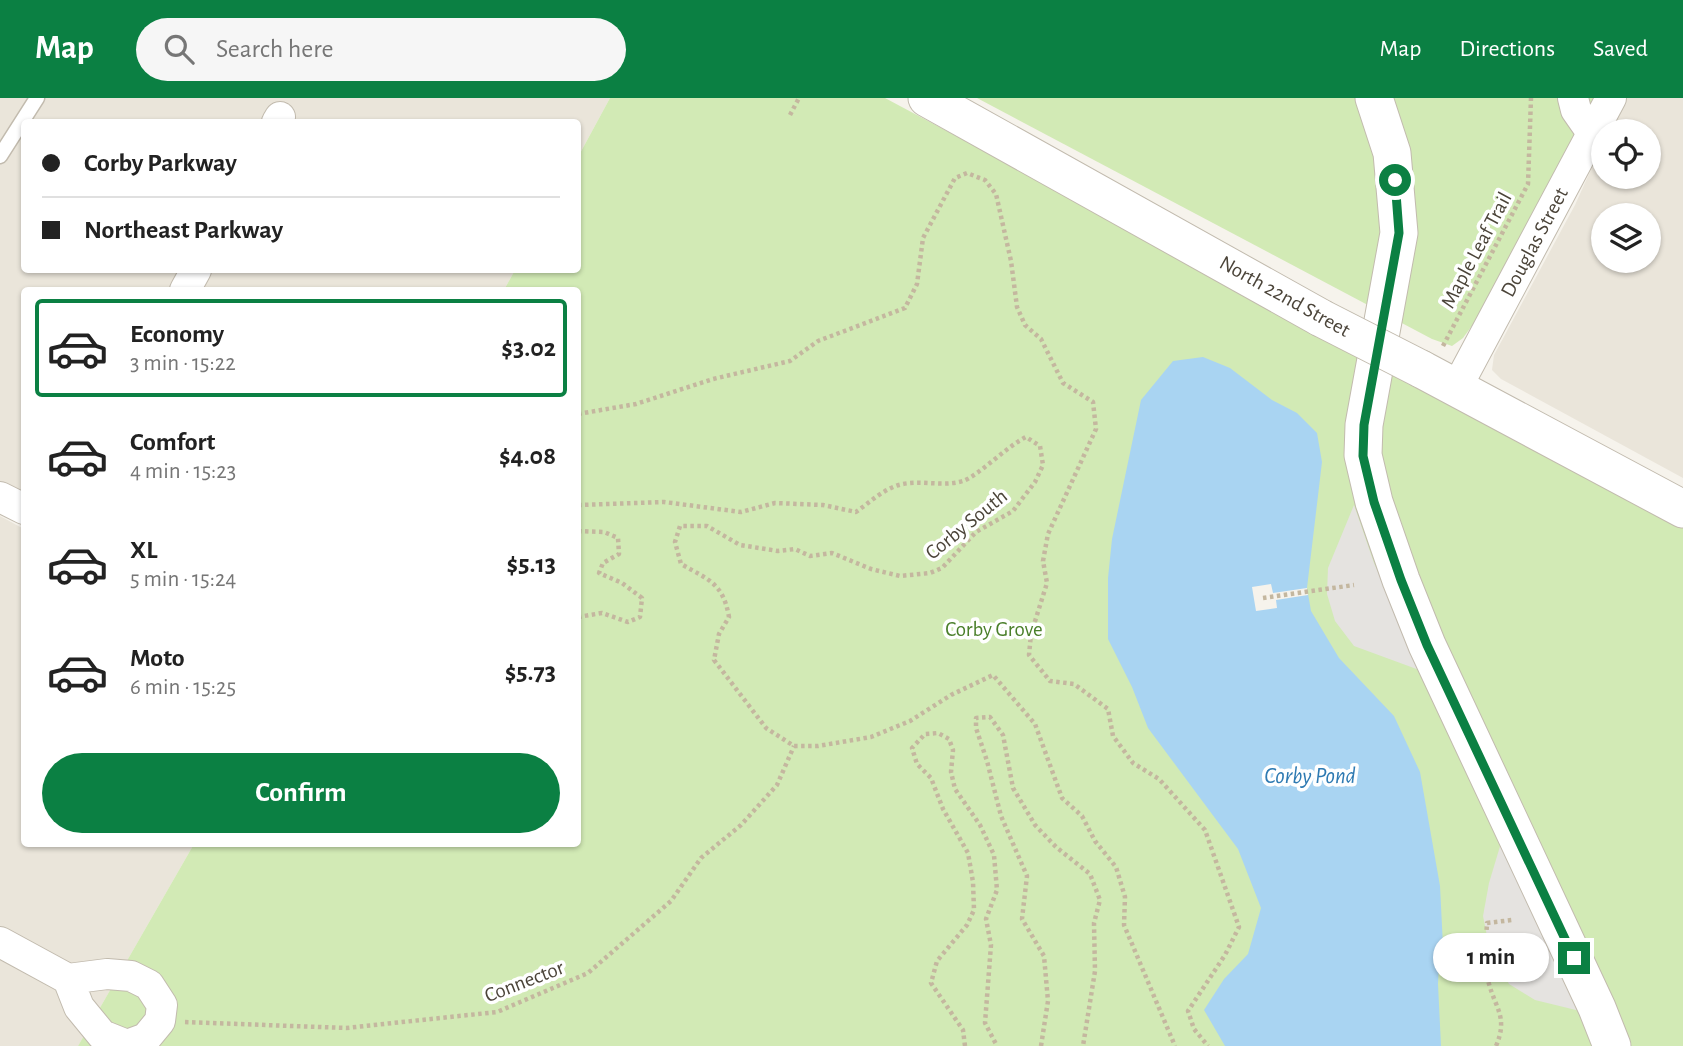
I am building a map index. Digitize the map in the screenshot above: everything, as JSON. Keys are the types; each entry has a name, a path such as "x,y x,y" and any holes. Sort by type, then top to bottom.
{"street":[{"name":"North 22nd Street","path":"927,98 1321,318 1457,387 1683,509"},
{"path":"1374,98 1392,153 1399,233 1364,435 1363,456 1374,502 1427,645 1597,1008 1612,1046"},
{"path":"1573,98 1576,110 1591,132"},
{"name":"Douglas Street","path":"1600,119 1611,98"},
{"name":"Douglas Street","path":"1457,387 1591,135"},
{"path":"0,496 21,507"},
{"path":"0,943 68,979 107,974 131,976 149,985 162,1005 160,1021 146,1038 127,1045 102,1035 79,1007 68,979"}],"lane":[{"path":"24,119 37,98"},
{"path":"0,156 21,123"}],"path":[{"path":"790,115 799,98"},
{"name":"Maple Leaf Trail","path":"1450,332 1528,184 1531,98"},
{"path":"581,413 636,404 713,379 790,361 818,341 905,308 918,284 923,238 955,178 967,173 985,180 996,194 1011,261 1017,307 1025,325 1041,339 1063,383 1093,402 1096,429 1048,534 1042,561 1047,583 1031,634 1029,655 1050,681 1074,684 1108,709 1113,736 1133,762 1159,779 1205,830 1239,927 1225,955 1188,1011 1194,1029 1208,1046"},
{"name":"Corby South","path":"581,505 664,502 741,512 775,503 823,505 856,512 883,492 902,484 940,484 965,480 1010,445 1026,437 1040,446 1043,465 1035,482 1013,511 976,532 942,568 930,573 900,576 871,569 832,553 810,556 794,550 778,551 740,545 707,526 680,526 675,542 681,564 718,585 726,600 729,617 719,634 714,660 766,728 794,746"},
{"path":"581,531 604,532 618,538 619,554 603,563 599,573 622,583 642,598 640,617 628,622 602,614 581,617"},
{"path":"1263,598 1354,585"},
{"path":"794,746 818,746 871,737 911,721 951,695 993,675 1035,724 1062,798 1082,816 1095,841 1116,867 1125,897 1124,925 1175,1046"},
{"path":"1041,1046 1048,1001 1044,956 1022,919 1027,876 1000,816 976,728 976,718 990,717 1003,735 1013,788 1029,816 1056,847 1090,874 1100,900 1094,923 1095,971 1083,1046"},
{"path":"964,1046 963,1030 931,983 937,961 967,925 974,910 973,882 968,853 943,810 931,778 918,764 912,748 925,734 938,733 949,739 953,750 951,772 956,789 981,825 994,855 997,890 986,919 991,945 985,1023 997,1046"},
{"name":"Connector","path":"160,1021 346,1028 497,1012 588,973 671,901 701,858 741,825 777,785 794,746"},
{"path":"1496,1046 1503,1032 1501,1015 1488,983 1485,959 1487,923 1512,920"}],"shaded area":[{"path":"0,98 610,98 581,151 581,119 21,119 21,273 513,273 506,287 21,287 21,493 0,482"},
{"path":"1627,98 1683,98 1683,478 1501,379 1492,370 1494,355 1575,205 1591,170 1591,189 1661,189 1661,119 1616,119"},
{"path":"1354,505 1374,563 1422,671 1354,646 1335,621 1327,594 1328,568"},
{"path":"0,516 21,527 21,847 192,847 78,1046 0,1046"},
{"path":"1501,843 1580,1011 1535,1000 1509,984 1490,951 1483,916"}],"green space":[{"name":"Corby Grove","path":"610,98 885,98 1683,524 1683,1046 78,1046 192,847 581,847 581,287 506,287 513,273 581,273 581,151"},
{"path":"977,98 1595,98 1474,323 1463,338 1452,346 1432,339"}],"water":[{"name":"Corby Pond","path":"1203,357 1230,368 1272,400 1297,413 1317,433 1322,462 1307,588 1311,611 1339,658 1394,716 1420,772 1440,886 1443,946 1438,984 1441,1046 1225,1046 1204,1010 1224,979 1248,954 1261,908 1238,849 1148,728 1132,687 1108,639 1108,578 1112,539 1141,400 1173,361"}],"pier":[{"path":"1271,584 1273,593 1307,588 1308,595 1276,600 1277,608 1256,611 1252,587"}],"route":[{"path":"1395,180 1399,233 1364,425 1363,456 1374,502 1427,645 1574,958"}]}
